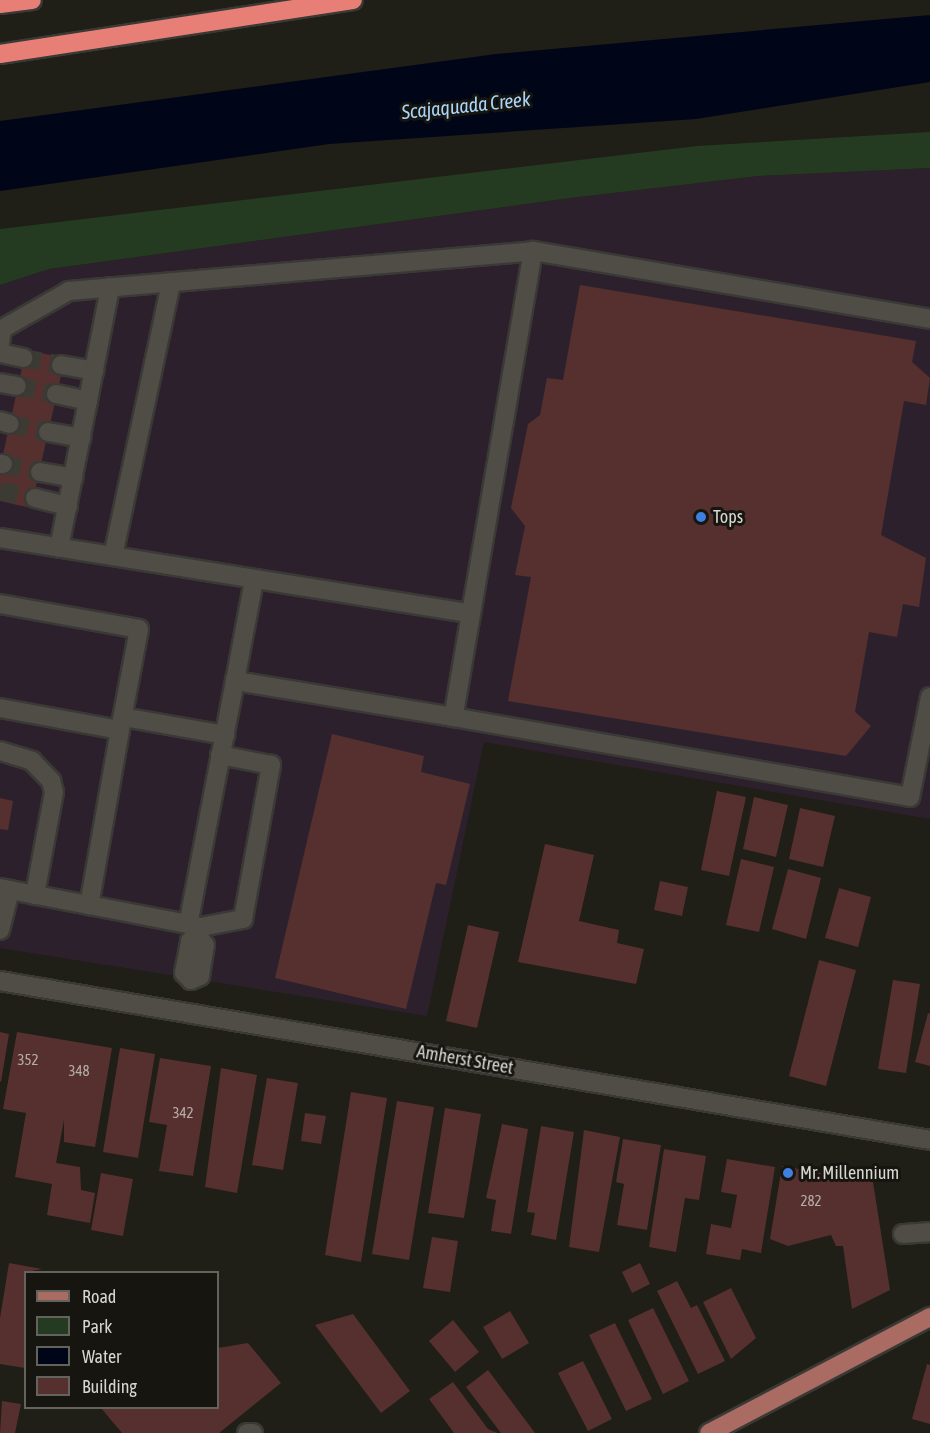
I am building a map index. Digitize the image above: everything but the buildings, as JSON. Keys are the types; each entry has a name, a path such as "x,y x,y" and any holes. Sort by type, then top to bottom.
{"highway":[{"path":"0,4 27,0"},
{"path":"0,54 353,0"}],"main road":[{"path":"711,1432 930,1317"}],"street":[{"path":"453,717 533,251"},
{"path":"0,344 2,329 69,291 533,251 930,319"},
{"path":"113,556 171,282"},
{"path":"59,548 110,287"},
{"path":"0,354 23,358"},
{"path":"61,365 94,371"},
{"path":"56,394 88,401"},
{"path":"48,432 81,438"},
{"path":"40,472 73,478"},
{"path":"35,498 68,506"},
{"path":"0,538 470,614"},
{"path":"184,1013 191,980 200,976 205,945 196,929 220,755 254,580"},
{"path":"0,604 139,629 89,905"},
{"path":"235,681 910,797 930,697"},
{"path":"0,708 225,735"},
{"path":"0,751 32,761 51,781 35,895"},
{"path":"0,930 5,889 196,929 243,919 271,765 220,755"},
{"name":"Amherst Street","path":"0,981 930,1140"},
{"path":"903,1234 930,1232"},
{"path":"247,1433 253,1433"}],"shaded area":[{"path":"930,168 930,819 484,742 427,1016 0,948 0,285 49,269 570,198 758,176"}],"green space":[{"path":"930,132 930,168 758,176 570,198 49,269 0,285 0,229 697,146"}],"water":[{"name":"Scajaquada Creek","path":"930,15 930,82 696,119 329,144 0,191 0,121 496,54"}],"tunnel":[{"path":"23,358 61,365"},
{"path":"17,386 56,394"},
{"path":"10,424 48,432"},
{"path":"3,464 40,472"},
{"path":"0,491 35,498"}],"place":[{"name":"Tops","path":"701,517"},
{"name":"Mr. Millennium","path":"788,1173"}]}
